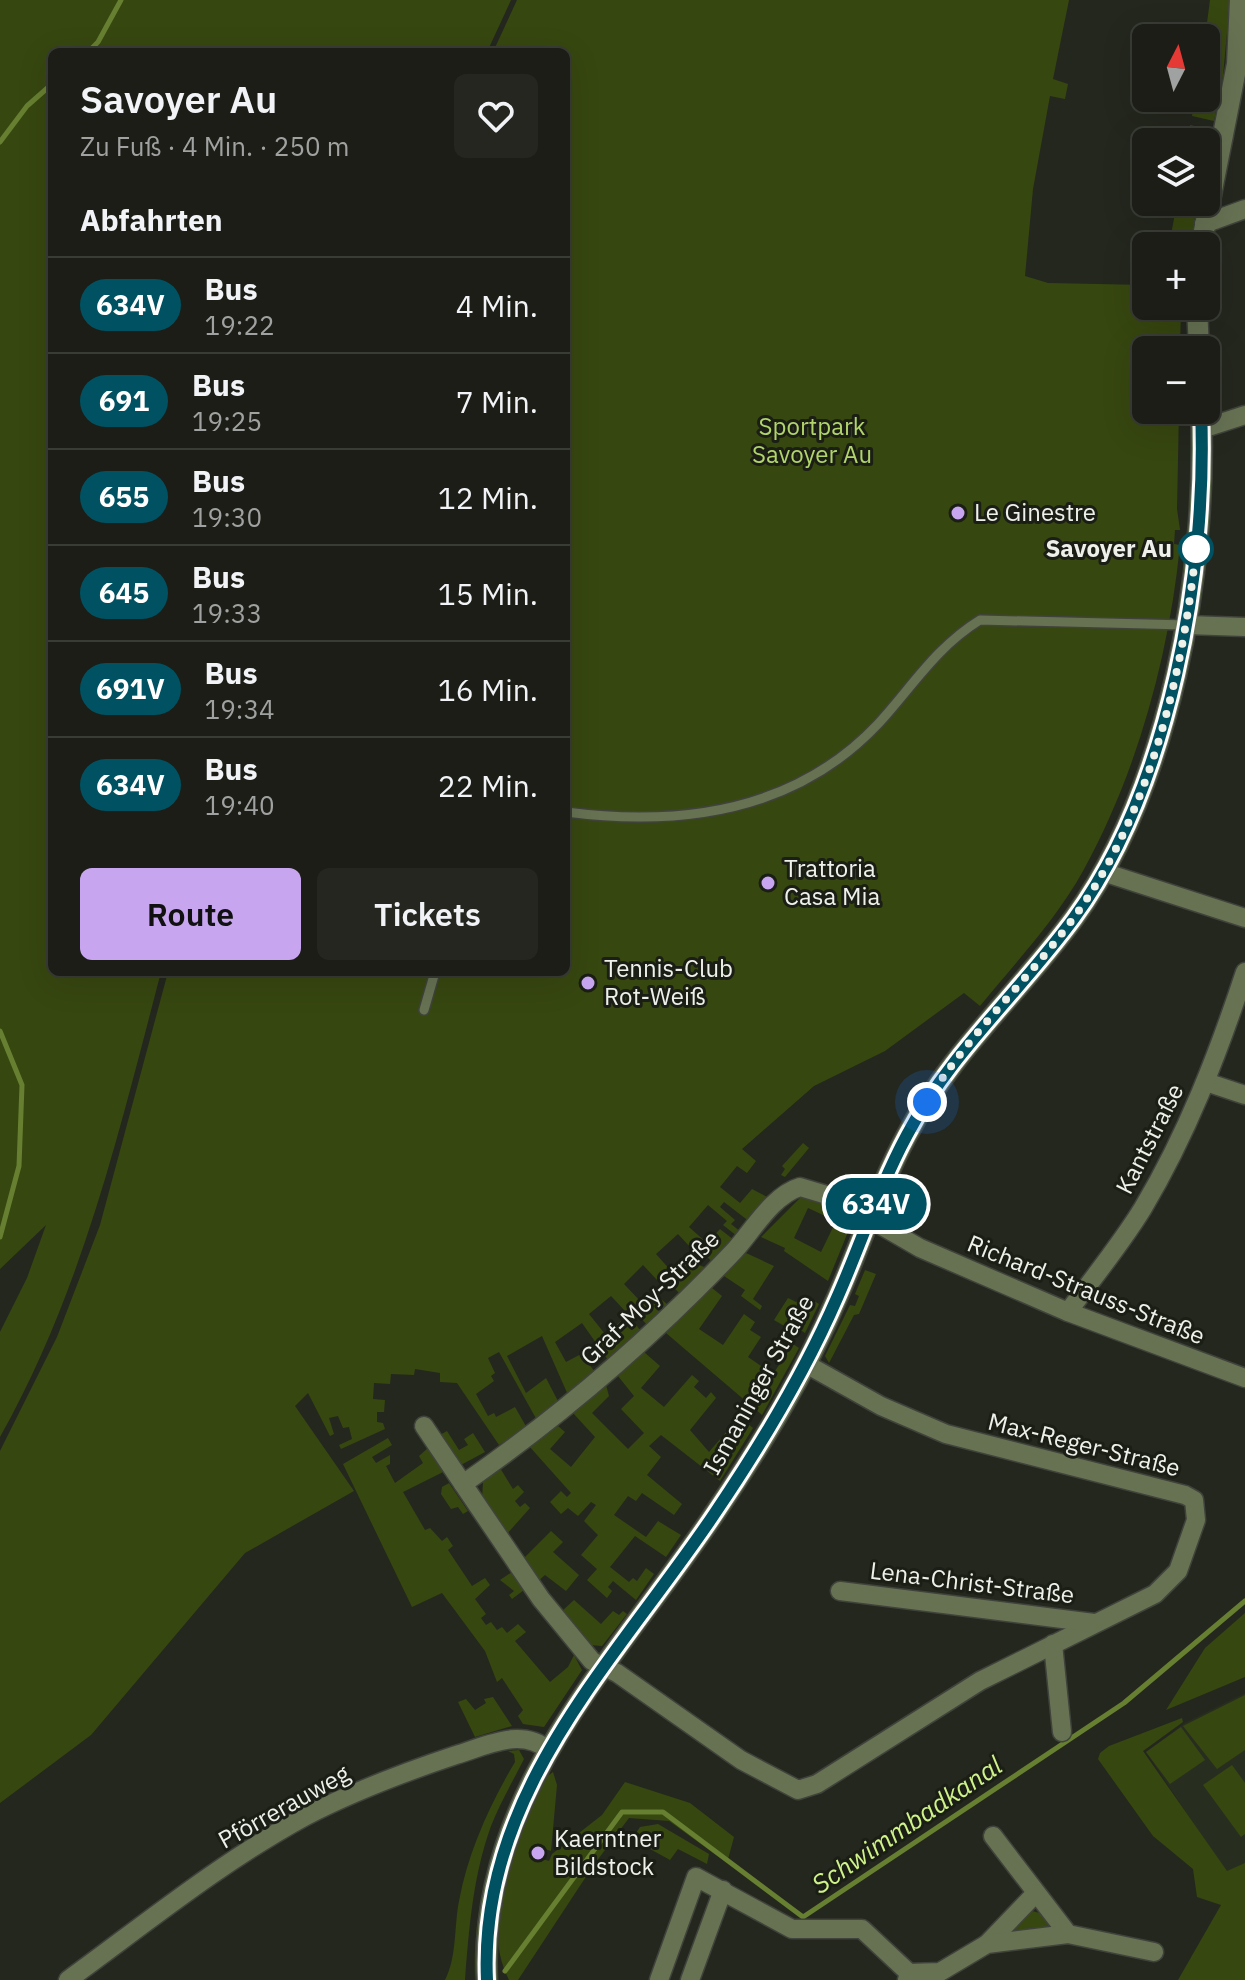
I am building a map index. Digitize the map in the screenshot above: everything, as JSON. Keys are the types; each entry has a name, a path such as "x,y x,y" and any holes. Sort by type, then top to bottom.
{"street":[{"path":"1203,232 1237,64 1240,0"},
{"path":"1204,224 1245,209"},
{"path":"1220,417 1245,415"},
{"name":"Ismaninger Straße","path":"487,1980 488,1917 500,1858 515,1817 548,1750 715,1513 806,1364 907,1134 940,1080 1051,948 1103,872 1136,800 1154,748 1187,625 1199,527 1202,424"},
{"path":"1187,625 1245,627"},
{"path":"1103,872 1245,918"},
{"name":"Kantstraße","path":"1068,1312 1143,1207 1206,1082 1245,972"},
{"path":"1206,1082 1245,1095"},
{"name":"Graf-Moy-Straße","path":"463,1484 603,1379 710,1276 787,1192 800,1187 811,1188 871,1217"},
{"name":"Richard-Strauss-Straße","path":"871,1217 890,1233 920,1248 1068,1312 1245,1378"},
{"name":"Max-Reger-Straße","path":"603,1668 617,1673 741,1760 798,1790 817,1784 980,1681 1133,1607 1171,1580 1196,1520 1194,1500 946,1434 881,1406 806,1364"},
{"path":"424,1426 546,1606 592,1661 603,1668"},
{"name":"Lena-Christ-Straße","path":"840,1591 1097,1623"},
{"path":"1053,1644 1062,1732"},
{"name":"Pförrerauweg","path":"68,1980 236,1858 307,1816 386,1780 501,1741 527,1739 539,1742 548,1750"},
{"path":"993,1836 1068,1934"},
{"path":"659,1980 696,1877 792,1929 862,1929 908,1976 940,1972 987,1944 1036,1893"},
{"path":"690,1980 723,1890"},
{"path":"987,1944 1068,1934 1154,1952"}],"lane":[{"path":"570,813 600,817 664,817 723,811 776,795 809,779 857,744 947,642 980,620 1187,625"},
{"path":"424,1010 434,976"}],"shaded area":[{"path":"1245,1693 1245,1878 1233,1883 1146,1752 1185,1723"}],"green space":[{"path":"0,0 511,0 489,48 48,48 48,976 160,976 113,1151 76,1268 29,1382 0,1437 0,1332 27,1278 46,1225 0,1269"},
{"name":"Sportpark Savoyer Au","path":"517,0 1069,0 1053,79 1068,84 1065,99 1050,96 1033,189 1025,276 1048,283 1132,285 1132,320 1181,320 1180,336 1132,336 1132,424 1179,424 1177,509 1180,530 1175,530 1174,544 1180,545 1168,629 1135,754 1102,833 1072,889 980,1006 964,993 885,1051 814,1086 742,1149 756,1161 747,1173 737,1166 720,1187 740,1203 752,1189 771,1199 750,1222 724,1202 720,1207 735,1220 731,1224 741,1232 737,1236 723,1225 727,1221 708,1205 689,1227 707,1243 720,1229 734,1240 713,1263 695,1244 690,1247 678,1234 656,1254 672,1272 685,1260 707,1268 680,1294 662,1275 657,1280 643,1265 624,1284 643,1304 655,1294 668,1305 647,1325 631,1307 625,1311 611,1296 589,1314 605,1334 621,1321 626,1326 636,1325 641,1331 608,1360 582,1323 555,1342 566,1362 581,1354 595,1372 568,1395 542,1336 507,1356 526,1393 546,1378 559,1403 538,1422 499,1352 488,1358 495,1373 491,1376 494,1381 476,1394 488,1416 494,1413 496,1417 515,1407 527,1428 499,1445 457,1383 440,1382 440,1373 415,1369 414,1375 391,1374 390,1384 374,1383 373,1399 385,1400 384,1412 377,1412 377,1422 383,1423 385,1429 341,1449 339,1445 352,1439 349,1427 343,1428 338,1416 329,1418 334,1434 330,1436 308,1393 295,1406 354,1491 245,1553 91,1735 0,1803 0,1451 57,1337 100,1225 167,976 570,976 570,48 495,48"},
{"path":"1210,0 1230,0 1220,91 1220,24 1207,24"},
{"path":"1193,112 1216,112 1214,121 1192,116"},
{"path":"1174,216 1195,216 1193,232 1172,232"},
{"path":"803,1143 809,1148 785,1177 781,1175 785,1169 782,1166"},
{"path":"801,1197 811,1198 850,1219 850,1227 828,1281 784,1251 785,1248 761,1237","holes":["808,1208 836,1221 821,1252 794,1238"]},
{"path":"746,1253 774,1266 753,1299 762,1306 760,1310 741,1296 745,1290 724,1276"},
{"path":"865,1270 876,1274 859,1314 854,1315 829,1363 825,1356 850,1305 855,1306 859,1296 855,1294"},
{"path":"712,1288 722,1296 699,1329 723,1345 744,1314 755,1322 750,1330 761,1337 748,1357 773,1374 793,1344 799,1348 762,1415 666,1333"},
{"path":"806,1296 819,1304 805,1333 790,1323 786,1327 774,1320 788,1298 796,1302"},
{"path":"644,1352 660,1366 641,1388 664,1407 692,1375 699,1381 694,1387 706,1398 711,1392 716,1398 690,1430 709,1452 739,1417 753,1428 720,1481 661,1435 649,1446 661,1457 647,1475 682,1504 674,1515 642,1493 636,1501 628,1496 614,1515 646,1537 658,1521 681,1535 666,1557 635,1536 610,1567 629,1582 633,1578 637,1581 646,1568 654,1574 636,1600 613,1581 608,1587 612,1591 607,1598 587,1580 597,1569 581,1555 598,1535 584,1521 596,1505 591,1502 578,1516 568,1508 561,1514 550,1502 561,1491 567,1497 571,1493 529,1446 558,1426 565,1432 550,1449 571,1467 595,1437 573,1413 606,1385 609,1396 592,1413 628,1449 644,1433 621,1409 634,1396 618,1376"},
{"path":"447,1431 459,1450 468,1445 464,1439 473,1433 485,1452 459,1466 438,1436"},
{"path":"388,1438 392,1445 372,1457 376,1463 390,1455 390,1464 386,1466 395,1483 423,1463 419,1456 429,1447 443,1472 403,1492 425,1530 430,1528 442,1541 447,1537 453,1546 448,1550 472,1586 485,1578 490,1585 475,1599 486,1614 481,1618 486,1625 491,1622 497,1630 502,1627 507,1633 518,1624 526,1632 515,1641 550,1682 568,1667 574,1655 582,1670 544,1727 523,1724 518,1716 523,1710 502,1678 497,1682 485,1651 442,1593 412,1607 343,1464"},
{"path":"500,1468 513,1489 518,1485 524,1492 515,1501 520,1507 525,1503 530,1508 506,1535 482,1499 483,1482"},
{"path":"449,1483 468,1511 463,1514 458,1507 451,1509 441,1494 442,1487"},
{"path":"551,1531 563,1542 553,1552 579,1575 566,1591 545,1575 537,1582 523,1559"},
{"path":"512,1572 524,1590 512,1599 509,1595 514,1591 500,1580"},
{"path":"574,1600 601,1624 613,1611 619,1615 623,1611 627,1614 602,1646 590,1645 561,1612"},
{"path":"1245,1613 1245,1677 1166,1710 1205,1648"},
{"path":"1245,1695 1245,1750 1217,1769 1183,1726"},
{"path":"493,1697 512,1726 475,1737 458,1702 466,1699 475,1710 486,1703 484,1699"},
{"path":"1182,1718 1183,1722 1143,1751 1227,1871 1245,1863 1245,1980 1178,1980 1221,1905 1197,1897 1193,1869 1153,1836 1098,1759 1109,1746"},
{"path":"1181,1727 1205,1760 1170,1784 1146,1752"},
{"path":"519,1750 524,1759 495,1817 480,1864 470,1922 465,1980 445,1980 452,1961 459,1901 468,1865 489,1812 515,1762 514,1754 508,1751"},
{"path":"1232,1765 1245,1783 1245,1834 1241,1837 1203,1785"},
{"path":"530,1769 480,1920 475,1980 477,1926 487,1873 503,1822 525,1772"},
{"path":"553,1772 557,1785 551,1851 535,1846 533,1856 549,1861 552,1854 602,1815 625,1782 690,1803 734,1837 727,1863 669,1821 629,1818 593,1866 518,1980 509,1980 500,1955 497,1930 504,1878 542,1780"},
{"path":"658,1824 709,1854 707,1864 678,1849 670,1860 632,1839 640,1827"},
{"path":"1032,1911 1044,1914 1051,1924 1048,1930 1011,1935 1009,1930"}],"waterway":[{"path":"92,48 121,0"},
{"path":"0,142 27,106 48,88"},
{"path":"0,1031 22,1085 19,1166 0,1237"},
{"name":"Schwimmbadkanal","path":"505,1971 622,1812 663,1812 803,1917 1124,1703 1245,1601"}],"bus line":[{"name":"634V","path":"487,1980 486,1942 495,1876 507,1836 548,1750 603,1668 676,1570 770,1429 836,1301 907,1134 940,1080 1074,917 1103,872 1121,836 1170,697 1187,625 1199,527 1201,424"}],"place":[{"name":"Le Ginestre","path":"958,513"},
{"name":"Savoyer Au","path":"1196,549"},
{"name":"Trattoria Casa Mia","path":"768,883"},
{"name":"Tennis-Club Rot-Weiß","path":"588,983"},
{"name":"Kaerntner Bildstock","path":"538,1853"}],"route":[{"path":"927,1102 940,1080 981,1028 1074,917 1103,872 1121,836 1170,697 1187,625 1196,549"}]}
